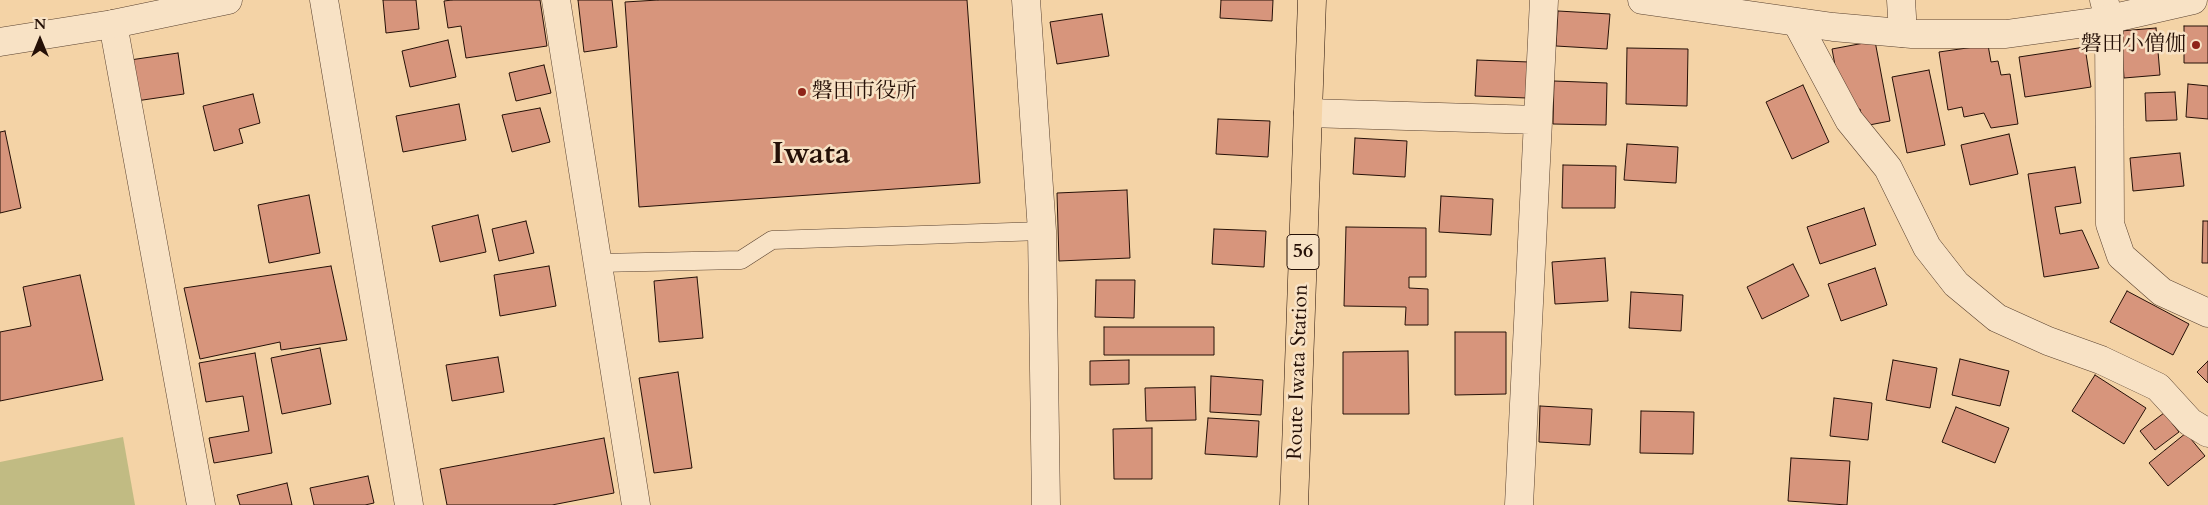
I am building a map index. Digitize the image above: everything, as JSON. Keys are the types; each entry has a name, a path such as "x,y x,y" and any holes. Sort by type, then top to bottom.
{"main road":[{"name":"Route Iwata Station","path":"1294,505 1312,0"}],"street":[{"path":"0,42 112,24 228,0"},
{"path":"324,0 409,505"},
{"path":"556,0 636,505"},
{"path":"1026,0 1042,231 1046,505"},
{"path":"1519,505 1544,0"},
{"path":"1642,0 1797,22 1903,33 2006,34 2107,10 2193,0"},
{"path":"1901,0 1903,33"},
{"path":"2107,10 2110,224 2121,256 2162,292 2208,313"},
{"path":"1797,22 1849,120 1888,168 1926,247 1956,284 1996,318 2048,341 2101,360 2158,387 2190,422 2208,433"},
{"path":"112,24 201,505"},
{"path":"1308,114 1538,120"}],"lane":[{"path":"598,263 742,260 772,240 1042,231"}],"shaded area":[{"path":"123,437 135,505 0,505 0,462"}],"building":[{"path":"383,0 416,0 419,29 386,33"},
{"path":"540,0 547,46 466,58 461,26 448,28 444,1"},
{"path":"578,0 612,0 617,47 584,52"},
{"name":"磐田市役所","path":"658,0 967,0 980,183 639,207 625,2"},
{"path":"1221,0 1273,0 1272,21 1220,18"},
{"path":"1558,11 1610,14 1607,49 1556,46"},
{"path":"1102,14 1109,56 1057,64 1050,22"},
{"name":"磐田小僧伽","path":"2184,26 2208,26 2208,63 2184,63"},
{"path":"2156,28 2160,75 2124,78 2121,31"},
{"path":"448,40 456,77 410,87 402,51"},
{"path":"1875,41 1890,121 1864,126 1860,109 1851,111 1839,87 1832,49"},
{"path":"1988,45 1991,62 1998,61 2001,75 2010,74 2018,124 1991,128 1984,113 1964,117 1962,107 1948,110 1939,52"},
{"path":"2085,47 2091,87 2025,97 2019,57"},
{"path":"1627,48 1688,49 1687,106 1626,104"},
{"path":"178,53 184,94 136,101 130,60"},
{"path":"1477,60 1529,62 1527,98 1475,96"},
{"path":"544,65 551,93 516,101 509,73"},
{"path":"1929,70 1945,145 1907,153 1892,77"},
{"path":"1554,81 1607,83 1606,125 1553,124"},
{"path":"2188,84 2208,86 2208,119 2186,117"},
{"path":"1803,85 1829,142 1792,159 1766,102"},
{"path":"2175,92 2177,120 2146,121 2145,93"},
{"path":"253,94 260,123 239,129 243,143 214,151 203,106"},
{"path":"459,104 466,140 403,152 396,116"},
{"path":"540,108 550,142 512,152 502,115"},
{"path":"1218,119 1270,121 1268,157 1216,154"},
{"path":"5,131 21,208 0,213 0,132"},
{"path":"2009,134 2018,174 1970,185 1961,145"},
{"path":"1355,138 1407,141 1405,177 1353,174"},
{"path":"1627,144 1678,147 1676,183 1624,180"},
{"path":"2180,153 2184,186 2133,191 2130,158"},
{"path":"1563,165 1616,166 1615,208 1562,208"},
{"path":"2075,167 2081,203 2055,207 2060,234 2082,230 2099,268 2044,277 2028,174"},
{"path":"1127,190 1130,258 1059,261 1057,193"},
{"path":"309,195 320,253 269,263 258,205"},
{"path":"1441,196 1493,199 1491,235 1439,232"},
{"path":"1864,208 1876,245 1820,264 1807,227"},
{"path":"478,215 486,252 440,262 432,226"},
{"path":"526,221 534,253 499,261 492,229"},
{"path":"2203,221 2208,221 2208,263 2202,263"},
{"path":"1346,227 1426,228 1426,277 1409,277 1409,288 1428,289 1428,325 1405,325 1406,307 1344,306"},
{"path":"1214,229 1266,231 1264,267 1212,264"},
{"path":"1605,258 1608,301 1555,304 1552,262"},
{"path":"1793,264 1809,296 1762,319 1747,287"},
{"path":"331,266 347,340 281,350 280,342 200,359 184,288"},
{"path":"549,266 556,306 500,316 494,275"},
{"path":"1875,268 1887,305 1841,321 1828,284"},
{"path":"80,275 103,380 0,401 0,332 31,326 23,287"},
{"path":"697,277 703,338 659,342 654,281"},
{"path":"1096,280 1135,280 1134,318 1095,317"},
{"path":"2127,291 2189,324 2173,355 2110,322"},
{"path":"1631,292 1683,295 1681,331 1629,328"},
{"path":"1104,327 1214,327 1214,355 1104,355"},
{"path":"1455,332 1506,332 1506,394 1455,395"},
{"path":"320,348 331,404 282,414 271,358"},
{"path":"1408,351 1409,414 1343,414 1343,352"},
{"path":"255,353 272,453 214,463 209,438 249,431 243,396 206,402 199,363"},
{"path":"498,357 504,392 452,401 446,365"},
{"path":"1960,359 2009,371 2000,406 1952,395"},
{"path":"1129,360 1129,384 1090,385 1090,361"},
{"path":"1893,360 1937,368 1930,408 1886,400"},
{"path":"2208,361 2208,383 2197,372"},
{"path":"678,372 692,468 654,473 639,378"},
{"path":"2095,375 2146,408 2124,444 2072,411"},
{"path":"1211,376 1263,380 1261,415 1210,412"},
{"path":"1195,387 1196,420 1146,421 1145,388"},
{"path":"1834,398 1872,403 1868,440 1830,436"},
{"path":"1540,406 1592,409 1590,445 1539,442"},
{"path":"1956,407 2009,428 1995,463 1942,442"},
{"path":"1641,411 1694,412 1693,454 1640,453"},
{"path":"2164,413 2179,432 2155,450 2140,431"},
{"path":"1208,418 1259,421 1257,457 1205,454"},
{"path":"1152,428 1152,479 1114,479 1113,429"},
{"path":"2186,433 2205,456 2168,486 2149,463"},
{"path":"604,438 614,493 552,505 447,505 440,469"},
{"path":"1791,458 1850,461 1847,505 1788,501"},
{"path":"368,476 374,503 365,505 314,505 310,488"},
{"path":"287,483 292,505 240,505 237,495"}],"place":[{"name":"磐田小僧伽","path":"2196,45"},
{"name":"磐田市役所","path":"802,92"}],"district":[{"name":"Iwata","path":"811,156"}]}
